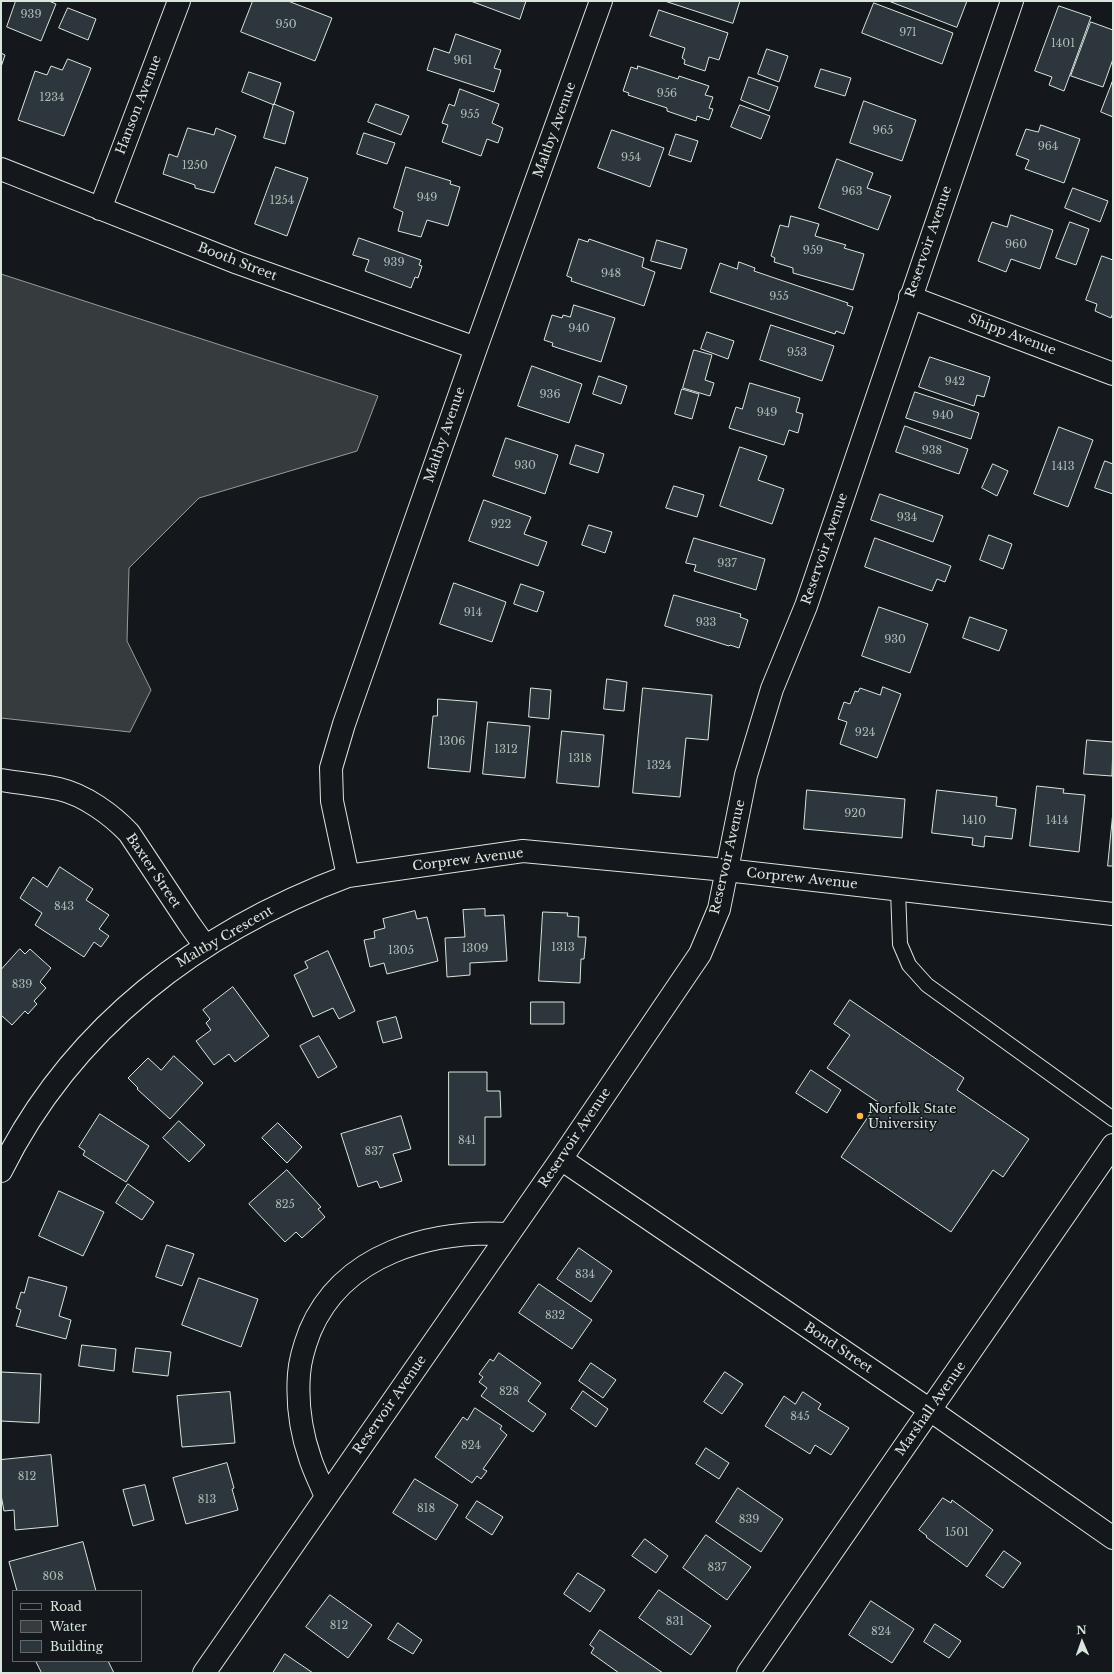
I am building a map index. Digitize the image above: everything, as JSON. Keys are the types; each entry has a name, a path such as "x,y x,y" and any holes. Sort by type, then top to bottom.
{"street":[{"name":"Hanson Avenue","path":"100,208 179,1"},
{"name":"Maltby Avenue","path":"348,876 332,801 331,768 344,724 476,348 601,1"},
{"name":"Reservoir Avenue","path":"204,1673 561,1159 700,954 719,909 746,775 772,689 806,606 1012,1"},
{"name":"Booth Street","path":"1,169 238,263 476,348"},
{"name":"Shipp Avenue","path":"910,297 1113,374"},
{"name":"Baxter Street","path":"1,780 61,789 92,803 120,824 129,833 190,926 205,946"},
{"name":"Corprew Avenue","path":"348,876 523,851 726,870 1113,914"},
{"name":"Maltby Crescent","path":"1,1171 13,1148 49,1091 83,1049 120,1011 173,967 205,946 261,914 348,876"},
{"name":"Marshall Avenue","path":"748,1673 1113,1145"},
{"name":"Bond Street","path":"561,1159 930,1410 1113,1538"},
{"path":"326,1497 310,1458 300,1416 299,1374 304,1346 317,1315 337,1289 362,1266 401,1248 444,1237 487,1233 508,1234"}],"lane":[{"path":"898,890 900,944 908,965 922,980 1113,1119"}],"water":[{"path":"1,274 378,396 357,451 199,498 129,568 127,641 151,690 130,732 1,718"}],"building":[{"path":"16,1 49,1 56,4 41,41 7,27"},
{"path":"253,1 288,1 332,18 315,61 241,32"},
{"path":"471,1 526,1 520,19"},
{"path":"665,1 740,1 733,23"},
{"path":"889,1 967,1 957,27"},
{"path":"874,3 953,33 942,64 862,33"},
{"path":"1059,6 1091,17 1064,91 1049,85 1052,77 1035,71"},
{"path":"68,8 96,19 88,40 59,28"},
{"path":"659,10 728,33 719,60 709,57 705,71 684,64 685,60 682,58 685,48 650,36"},
{"path":"1091,22 1113,30 1113,59 1103,87 1071,76"},
{"path":"456,34 501,50 494,68 501,70 494,92 427,70 434,48 449,53"},
{"path":"767,49 788,56 779,82 758,74"},
{"path":"1,53 5,55 1,67"},
{"path":"68,59 91,68 64,136 18,120 35,71 47,75 51,66 62,70"},
{"path":"638,66 678,79 679,76 709,86 705,95 713,97 709,108 713,109 709,120 697,116 696,121 667,111 667,108 628,95 629,93 623,91 631,67 637,69"},
{"path":"821,69 851,78 845,96 815,87"},
{"path":"249,72 281,83 274,105 242,92"},
{"path":"749,77 778,87 769,111 741,100"},
{"path":"1113,80 1113,117 1101,112"},
{"path":"460,89 499,104 492,123 503,128 498,143 487,139 481,156 442,142 448,125 442,123 449,104 454,106"},
{"path":"864,101 916,120 902,161 850,143"},
{"path":"274,104 294,112 285,144 264,138"},
{"path":"376,104 409,116 401,135 368,122"},
{"path":"740,105 770,116 761,139 731,127"},
{"path":"1041,125 1080,139 1064,183 1025,169 1029,160 1016,155 1026,129 1038,132"},
{"path":"188,128 214,135 216,128 236,136 214,193 195,188 195,185 163,174 169,154 177,157"},
{"path":"612,130 664,148 650,187 598,168"},
{"path":"364,133 395,143 387,164 357,154"},
{"path":"676,134 698,141 691,162 669,155"},
{"path":"837,159 873,173 867,188 891,196 878,230 819,208"},
{"path":"276,167 308,178 287,236 255,224"},
{"path":"406,167 451,181 450,184 460,187 448,226 427,220 421,237 398,231 403,212 394,208"},
{"path":"1073,188 1108,201 1100,222 1065,208"},
{"path":"1011,215 1053,230 1040,269 1011,259 1006,272 978,261 992,222 1007,227"},
{"path":"791,216 819,224 815,236 846,245 844,248 864,254 853,290 793,273 793,268 774,262 775,258 771,256 780,225 788,227"},
{"path":"1070,222 1089,229 1076,265 1056,258"},
{"path":"359,238 421,260 419,265 422,266 418,278 415,277 411,288 365,271 369,260 353,255"},
{"path":"579,239 588,242 589,239 644,258 642,267 655,272 644,306 571,281 572,278 567,276"},
{"path":"657,240 687,249 681,269 651,261"},
{"path":"1102,256 1113,260 1113,313 1111,318 1095,311 1097,304 1086,300"},
{"path":"739,262 755,268 754,271 848,303 847,305 853,307 844,334 836,331 835,334 710,292 720,263 737,269"},
{"path":"574,305 615,318 601,362 552,346 553,343 544,340 552,315 562,318 563,315 570,317"},
{"path":"771,325 834,346 822,381 760,360"},
{"path":"707,332 734,341 728,359 701,349"},
{"path":"694,350 712,355 705,380 714,383 710,396 683,388"},
{"path":"930,357 990,377 984,397 977,395 974,406 919,387"},
{"path":"532,366 582,384 569,423 518,406"},
{"path":"599,376 627,386 621,404 593,394"},
{"path":"750,383 800,398 796,412 803,414 798,433 789,430 784,445 729,428 736,407 742,409"},
{"path":"682,389 699,394 692,419 675,414"},
{"path":"915,392 979,413 971,439 906,418"},
{"path":"905,426 968,449 959,474 896,452"},
{"path":"1059,427 1093,440 1068,507 1034,494"},
{"path":"506,438 558,455 545,494 493,476"},
{"path":"576,445 604,454 598,473 570,464"},
{"path":"740,447 767,456 758,480 784,489 772,524 720,506"},
{"path":"1105,461 1113,464 1113,494 1095,488"},
{"path":"993,464 1008,471 997,496 982,488"},
{"path":"674,486 704,495 697,517 666,508"},
{"path":"880,494 943,516 933,542 871,520"},
{"path":"484,500 531,517 524,534 547,542 538,566 469,541"},
{"path":"589,525 612,532 605,553 582,545"},
{"path":"989,535 1012,544 1003,569 980,560"},
{"path":"694,538 765,559 756,590 694,571 696,565 686,563"},
{"path":"875,538 951,566 945,582 937,579 932,591 865,567"},
{"path":"454,583 506,602 492,642 440,624"},
{"path":"521,584 544,592 537,612 514,604"},
{"path":"674,595 741,614 740,617 748,620 739,648 665,626"},
{"path":"879,607 928,624 910,673 862,656"},
{"path":"970,617 1007,630 999,651 963,638"},
{"path":"607,679 627,682 624,711 604,709"},
{"path":"883,687 901,694 877,758 840,744 847,722 838,719 844,702 850,704 855,691 858,692 860,688 880,695"},
{"path":"531,688 551,690 549,719 529,717"},
{"path":"643,688 712,695 708,740 686,738 680,797 633,793"},
{"path":"438,699 477,702 470,772 428,768 433,716 437,716"},
{"path":"488,722 530,726 525,778 483,774"},
{"path":"562,731 604,735 599,787 557,783"},
{"path":"1087,740 1113,742 1112,776 1084,774"},
{"path":"1037,786 1064,789 1063,793 1085,795 1079,852 1030,846"},
{"path":"807,790 905,799 902,838 804,829"},
{"path":"937,790 997,797 996,806 1016,809 1012,839 985,836 984,847 972,845 973,838 932,833"},
{"path":"1113,812 1113,866 1108,866"},
{"path":"60,867 93,889 86,900 109,915 99,929 109,936 101,947 94,942 84,957 35,925 42,913 20,898 33,877 47,887"},
{"path":"485,909 485,916 504,915 507,961 470,963 470,975 447,977 445,938 465,937 463,910"},
{"path":"415,911 417,919 427,917 438,961 387,974 384,963 370,967 364,940 375,938 374,931 385,928 383,919"},
{"path":"543,912 568,913 567,916 579,917 578,937 586,937 584,959 581,959 580,983 539,981"},
{"path":"20,949 25,954 30,949 51,968 40,982 46,988 34,1001 37,1004 28,1014 25,1011 12,1025 1,1015 1,970"},
{"path":"328,951 355,1011 339,1019 333,1008 313,1017 294,975 308,968 305,962"},
{"path":"233,987 269,1036 235,1062 229,1054 214,1065 196,1041 211,1030 206,1023 210,1019 203,1010"},
{"path":"850,1000 964,1078 957,1090 1029,1139 1003,1177 993,1170 951,1232 841,1157 878,1102 827,1068 850,1035 834,1024"},
{"path":"531,1002 564,1002 564,1024 531,1024"},
{"path":"396,1017 402,1038 383,1043 377,1022"},
{"path":"319,1036 337,1067 318,1078 300,1046"},
{"path":"174,1056 203,1083 170,1119 137,1089 138,1088 128,1078 148,1058 161,1070"},
{"path":"811,1070 841,1090 827,1113 796,1093"},
{"path":"449,1072 487,1072 487,1091 500,1091 501,1117 485,1117 485,1165 449,1165"},
{"path":"100,1114 149,1146 126,1182 83,1155 85,1151 79,1147"},
{"path":"401,1116 411,1149 393,1154 402,1181 380,1188 377,1181 358,1187 341,1134"},
{"path":"179,1121 205,1145 189,1162 163,1138"},
{"path":"278,1123 302,1147 287,1163 262,1138"},
{"path":"287,1170 321,1207 318,1209 325,1217 302,1238 296,1232 285,1242 249,1204"},
{"path":"128,1184 154,1202 142,1220 116,1203"},
{"path":"59,1191 104,1212 83,1256 39,1236"},
{"path":"167,1245 194,1254 182,1286 156,1277"},
{"path":"579,1248 612,1271 591,1302 557,1279"},
{"path":"29,1277 67,1287 59,1316 71,1320 66,1339 16,1326 21,1310 16,1308 21,1292 24,1293"},
{"path":"199,1278 258,1299 241,1347 182,1325"},
{"path":"539,1284 592,1320 572,1349 519,1313"},
{"path":"82,1345 116,1349 114,1371 79,1366"},
{"path":"136,1348 171,1352 168,1376 133,1372"},
{"path":"499,1353 541,1383 528,1401 546,1414 533,1432 481,1396 487,1388 479,1382 483,1377 479,1374 490,1359 493,1361"},
{"path":"591,1363 616,1380 603,1398 579,1381"},
{"path":"1,1372 41,1374 39,1423 1,1421"},
{"path":"725,1372 743,1384 722,1414 704,1402"},
{"path":"583,1391 608,1409 596,1427 571,1409"},
{"path":"230,1392 235,1443 182,1447 177,1396"},
{"path":"803,1392 821,1404 818,1409 849,1428 831,1455 815,1445 810,1454 765,1426 784,1396 795,1404"},
{"path":"475,1408 502,1426 500,1429 507,1435 483,1469 487,1471 481,1479 477,1476 472,1483 435,1457 463,1417 467,1420"},
{"path":"706,1448 729,1463 719,1479 696,1464"},
{"path":"51,1455 58,1526 15,1530 14,1510 4,1511 1,1495 1,1460"},
{"path":"227,1463 238,1510 186,1524 173,1478"},
{"path":"415,1479 458,1505 436,1540 393,1513"},
{"path":"145,1485 154,1520 133,1526 123,1490"},
{"path":"738,1488 783,1519 761,1552 716,1522"},
{"path":"943,1498 951,1503 952,1500 993,1530 967,1567 926,1537 927,1536 919,1530"},
{"path":"477,1501 503,1517 492,1535 466,1518"},
{"path":"706,1535 751,1567 727,1600 683,1568"},
{"path":"645,1539 668,1556 656,1573 632,1556"},
{"path":"83,1542 96,1590 17,1590 9,1562"},
{"path":"1004,1551 1021,1563 1003,1588 986,1576"},
{"path":"578,1573 605,1590 590,1612 564,1594"},
{"path":"659,1590 711,1626 691,1655 639,1618"},
{"path":"330,1595 372,1625 348,1658 306,1627"},
{"path":"871,1601 914,1629 892,1663 849,1635"},
{"path":"398,1623 422,1640 413,1654 388,1639"},
{"path":"935,1624 961,1641 949,1658 924,1642"},
{"path":"600,1630 663,1673 619,1673 591,1653 594,1648 590,1645"},
{"path":"285,1654 313,1673 273,1673"},
{"path":"36,1662 108,1662 114,1673 42,1673"}],"place":[{"name":"Norfolk State University","path":"860,1116"}]}
